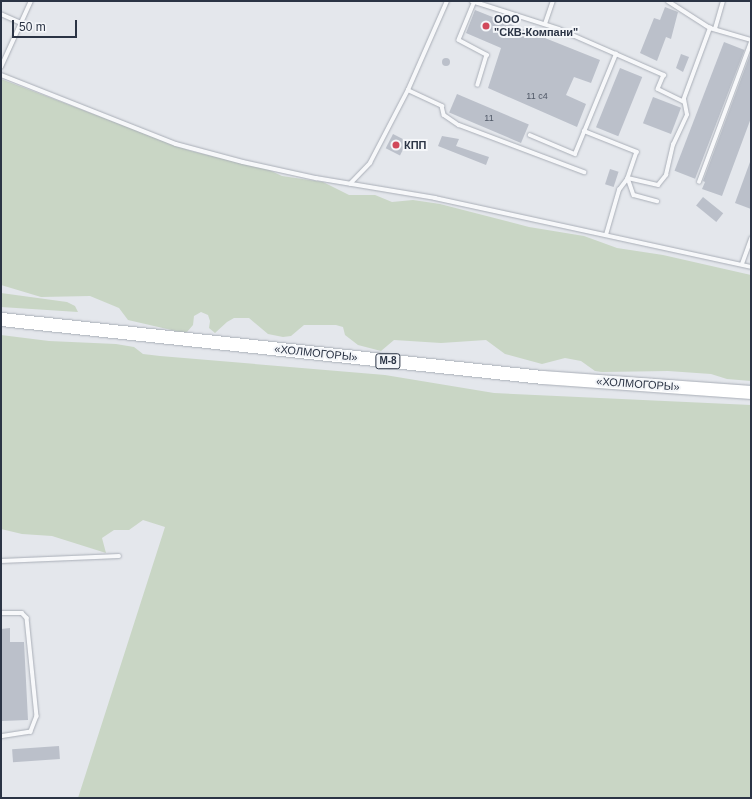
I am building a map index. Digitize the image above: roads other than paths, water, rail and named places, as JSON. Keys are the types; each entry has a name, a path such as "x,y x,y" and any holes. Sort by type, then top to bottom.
{"highway":[{"name":"«ХОЛМОГОРЫ»","path":"1,319 542,377 751,392"}],"lane":[{"path":"1,67 32,1"},
{"path":"350,184 370,163 408,90 446,1"},
{"path":"478,86 487,55 459,40 474,1 545,24 664,75 658,89 683,101 684,99"},
{"path":"545,24 552,1"},
{"path":"668,1 710,28 751,41 699,182"},
{"path":"716,29 723,1"},
{"path":"1,14 21,23"},
{"path":"628,178 658,186 666,175 674,145 687,115 684,99 710,28"},
{"path":"530,135 575,154 616,54"},
{"path":"1,75 176,144 243,162 350,184 435,198 751,266"},
{"path":"408,90 442,106 444,115 459,125 584,172"},
{"path":"584,131 637,152 628,178 619,190 606,234"},
{"path":"628,178 634,195 658,201"},
{"path":"742,264 751,239"},
{"path":"1,561 119,556"},
{"path":"1,613 22,613 27,618 37,716 31,732 1,737"}],"place":[{"name":"ООО \"СКВ-Компани\"","path":"486,26"},
{"name":"КПП","path":"396,145"}]}
